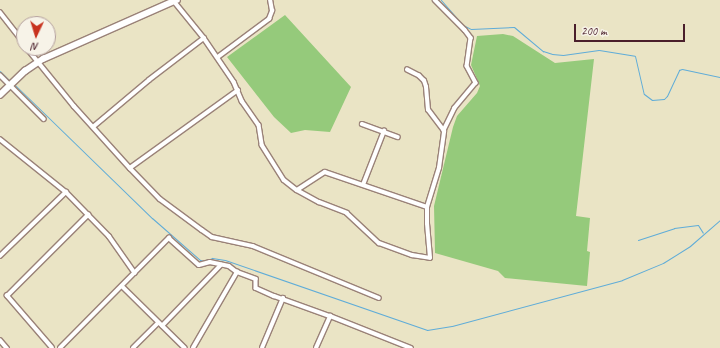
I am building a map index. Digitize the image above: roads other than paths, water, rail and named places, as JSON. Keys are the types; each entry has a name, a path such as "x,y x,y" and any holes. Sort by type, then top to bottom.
{"main road":[{"path":"0,95 38,62 175,1"}],"street":[{"path":"218,57 268,19 272,11 270,0"},
{"path":"175,1 218,57 234,82 259,125 262,145 280,175 297,190 319,202 347,213 379,243 412,255 430,258 427,207 439,168 444,131 456,108 476,83 467,66 471,38 466,30 436,0"},
{"path":"0,12 16,33"},
{"path":"93,127 144,84 204,38"},
{"path":"34,56 93,127 160,199 212,237 253,246 379,298"},
{"path":"407,70 419,76 424,81 428,110 444,131"},
{"path":"0,75 44,119"},
{"path":"130,168 238,90"},
{"path":"362,124 398,137"},
{"path":"363,185 384,131"},
{"path":"0,139 66,192 109,236 135,272"},
{"path":"297,190 325,172 427,207"},
{"path":"0,256 66,192"},
{"path":"52,348 7,296 88,214"},
{"path":"60,348 169,238 199,264 210,262 229,266 237,272 256,279 256,288 411,348"},
{"path":"162,326 221,265"},
{"path":"193,348 237,272"},
{"path":"122,286 184,348"},
{"path":"262,348 283,298"},
{"path":"316,348 330,316"},
{"path":"133,348 158,322"},
{"path":"0,340 7,348"}],"waterway":[{"path":"441,0 463,25 471,29 514,27 543,51 552,54 563,55 599,50 635,56 644,94 652,100 664,99 667,96 679,70 682,69 720,77"},
{"path":"0,71 11,82"},
{"path":"15,85 152,218 200,260 205,261 212,258 225,260 427,330 452,326 622,280 663,263 690,246 720,220"},
{"path":"638,240 674,228 698,225 703,233"}]}
